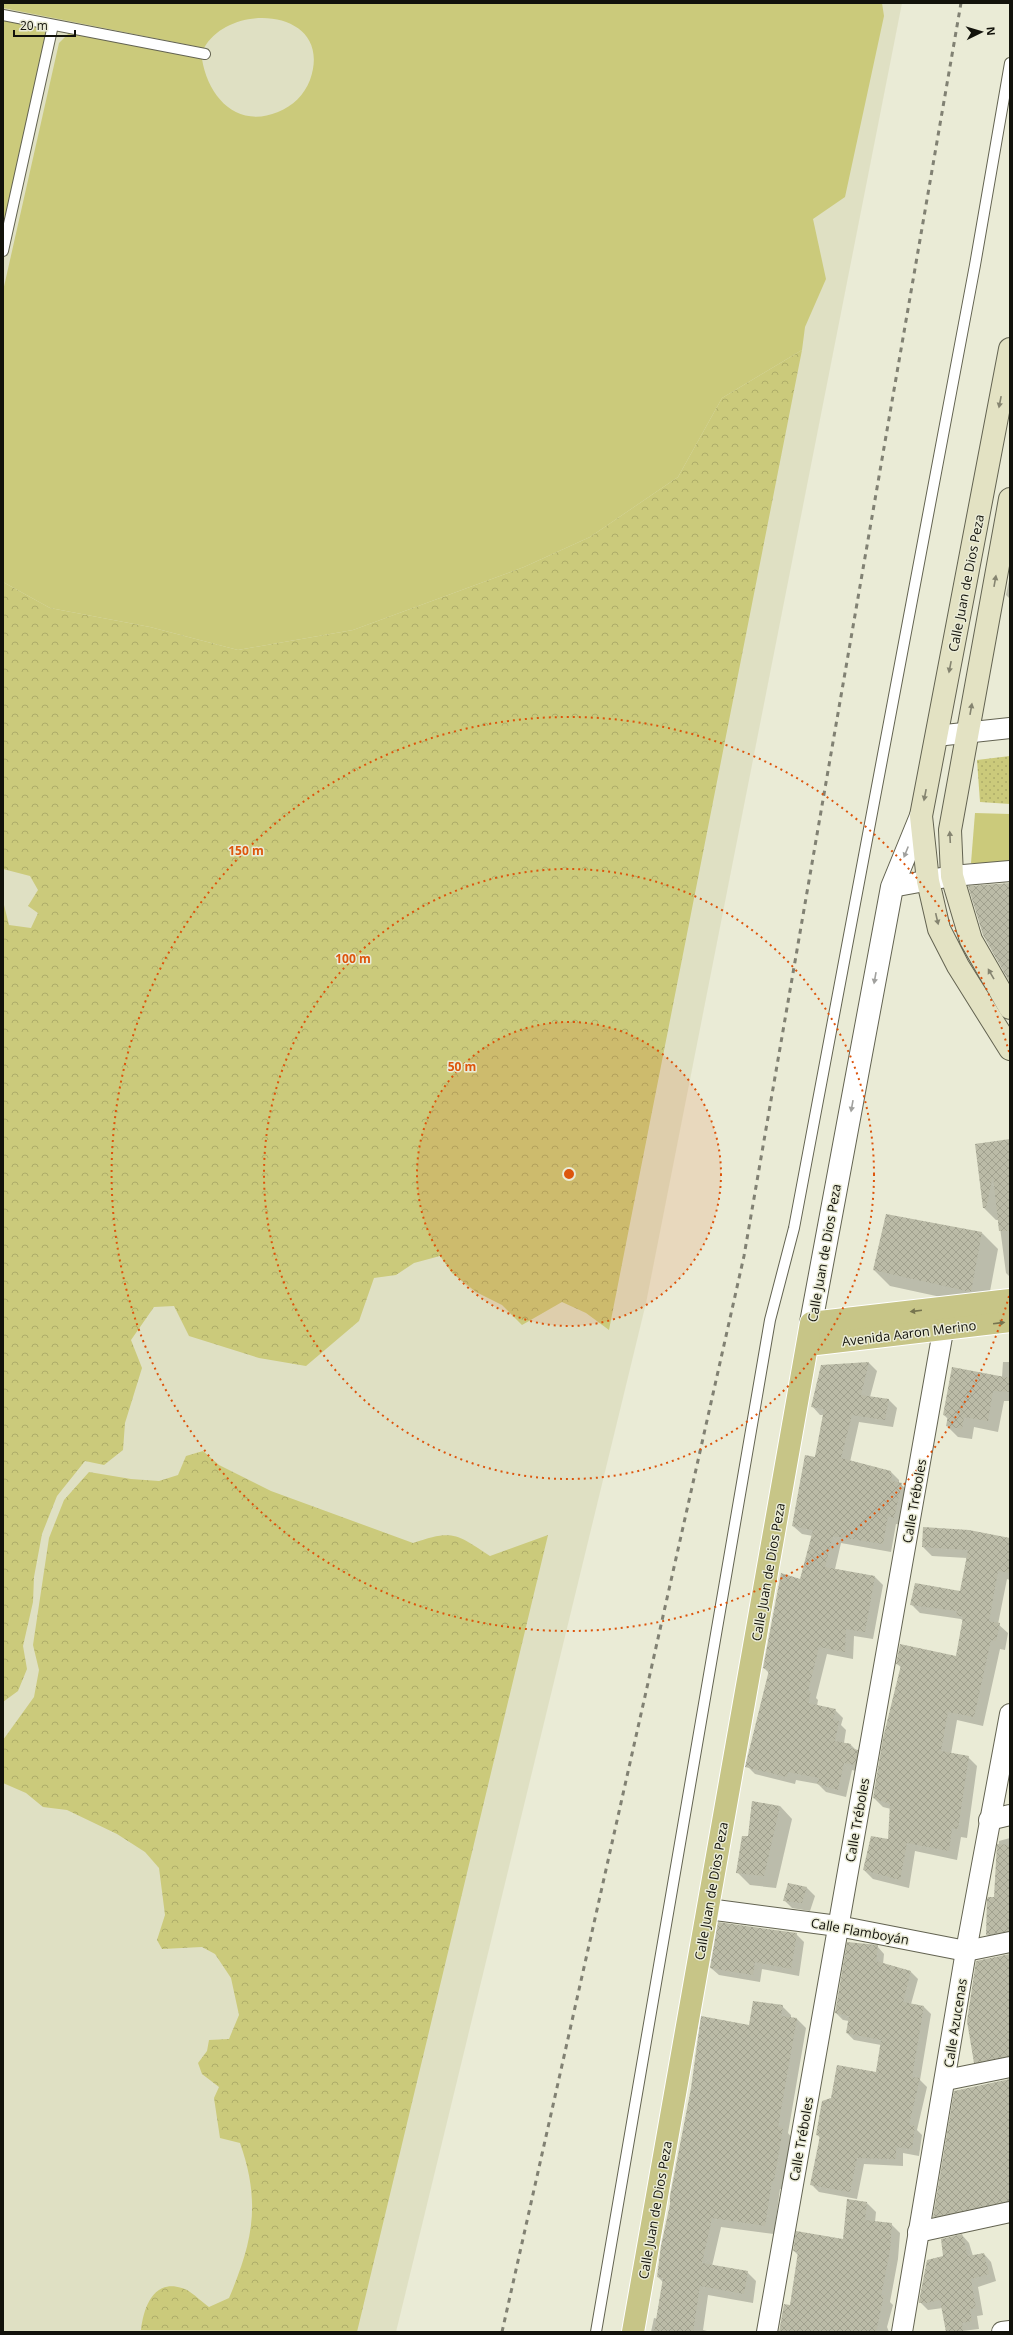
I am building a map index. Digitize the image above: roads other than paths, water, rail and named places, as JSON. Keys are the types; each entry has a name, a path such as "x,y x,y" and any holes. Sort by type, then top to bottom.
{"main road":[{"name":"Calle Juan de Dios Peza","path":"1010,350 921,816 928,881 939,930 958,966 1001,1018 1010,1049"},
{"path":"1010,499 950,830 952,876 971,940 1010,1008"},
{"name":"Avenida Aaron Merino","path":"811,1323 1010,1300"},
{"name":"Avenida Aaron Merino","path":"808,1345 1010,1321"},
{"name":"Calle Juan de Dios Peza","path":"633,2332 811,1323"}],"street":[{"path":"936,736 1010,728"},
{"name":"Calle Juan de Dios Peza","path":"811,1323 892,887 921,816"},
{"path":"892,887 952,876 1010,871"},
{"name":"Calle Tréboles","path":"767,2332 947,1307"},
{"name":"Calle Azucenas","path":"902,2332 918,2232 946,2080 966,1950 1010,1714"},
{"path":"990,1820 1010,1815"},
{"name":"Calle Flamboyán","path":"708,1910 838,1926 966,1950 1010,1942"},
{"path":"946,2080 1010,2067"},
{"path":"918,2232 1010,2212"},
{"path":"1002,2332 1010,2331"}],"lane":[{"path":"3,15 205,54"},
{"path":"3,251 53,25"},
{"path":"596,2332 770,1320 794,1228 973,273 1010,63"}],"railway":[{"path":"502,2332 744,1256 961,3"}]}
